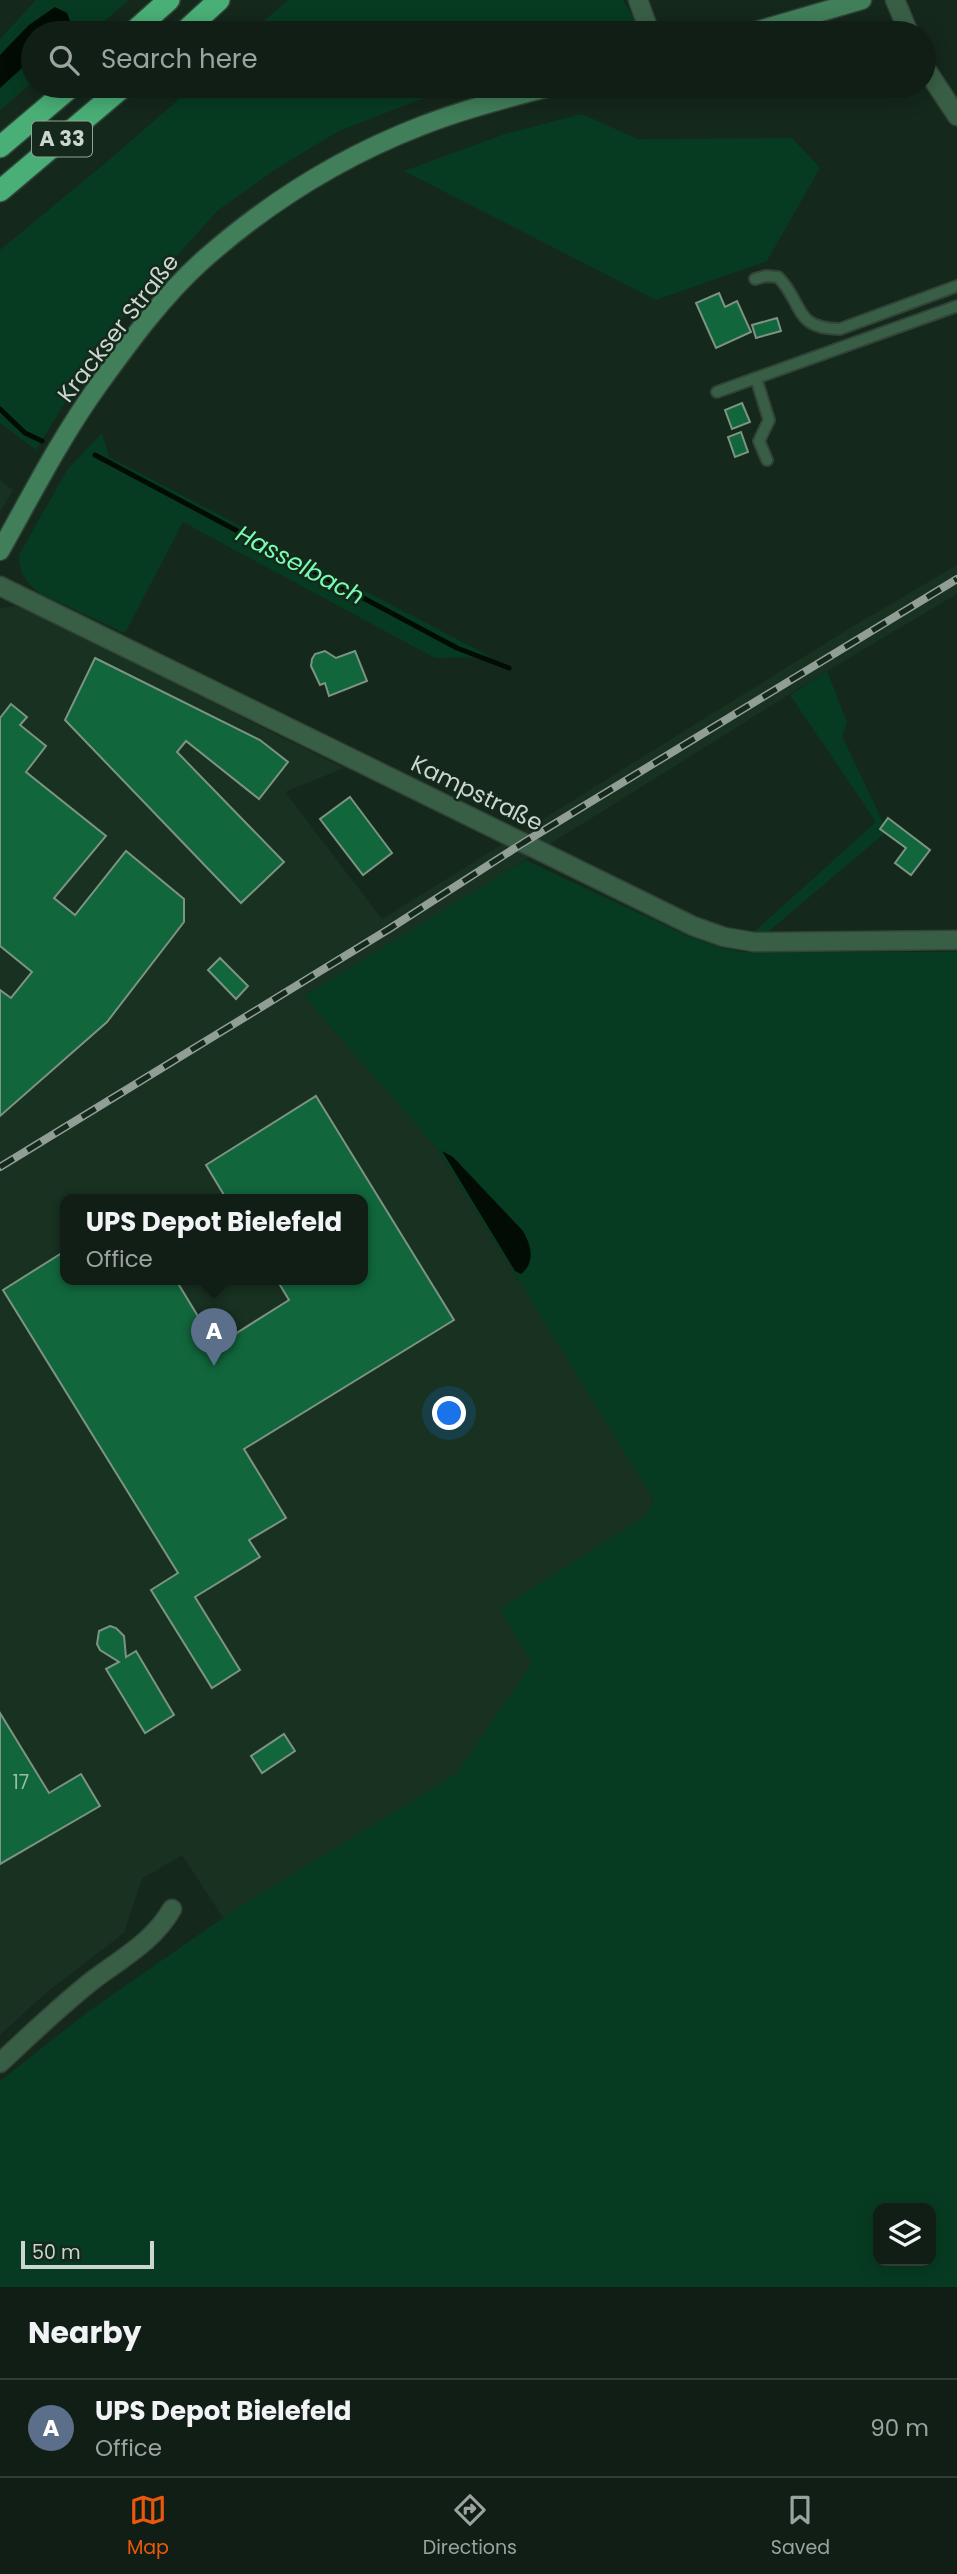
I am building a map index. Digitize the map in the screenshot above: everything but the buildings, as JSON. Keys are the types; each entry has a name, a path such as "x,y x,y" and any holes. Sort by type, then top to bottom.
{"highway":[{"path":"145,21 169,0"},
{"path":"196,21 219,0"},
{"name":"A 33","path":"0,147 58,98"},
{"name":"A 33","path":"0,191 110,98"}],"street":[{"path":"638,0 646,21"},
{"path":"790,21 862,0"},
{"path":"895,0 904,21"},
{"path":"936,84 957,116"},
{"name":"Krackser Straße","path":"2,545 96,389 162,304 200,263 282,198 374,146 420,126 508,98"},
{"name":"Kampstraße","path":"0,586 693,926 724,937 754,942 957,940"},
{"path":"0,2063 79,1991 150,1938 172,1909"}],"lane":[{"path":"755,279 778,277 810,323 821,329 841,330 957,286"},
{"path":"717,392 957,306"},
{"path":"756,378 769,420 759,441 767,460"}],"shaded area":[{"path":"36,0 129,0 104,21 21,21 21,33 0,55 0,39"},
{"path":"288,0 623,0 634,21 264,21"},
{"path":"55,7 67,13 70,21 35,21"},
{"path":"21,33 21,69 0,88 0,55"},
{"path":"21,69 21,92 0,110 0,88"},
{"path":"180,98 423,98 337,132 276,169 217,211 132,306 96,352 36,450 0,423 0,250"},
{"path":"582,114 637,139 792,138 820,168 767,261 656,300 404,171 505,134"},
{"path":"102,433 109,457 491,657 435,658 183,522 125,633 39,593 24,576 19,555 67,470"},
{"path":"0,480 13,490 0,512"},
{"path":"957,565 957,594 827,671 304,996 439,1151 654,1500 645,1516 532,1663 456,1774 223,1918 182,1855 142,1879 124,1933 47,1992 0,2035 0,608 15,606 33,613 344,768 285,792 382,919 850,628"},
{"path":"827,671 847,722 842,736 887,831 768,932 755,931 876,822 790,695"},
{"path":"525,860 690,937 721,948 743,952 957,952 957,2287 0,2287 0,2081 89,2011 233,1911 456,1774 532,1663 500,1609 645,1516 654,1500 439,1151 304,996"},
{"path":"442,1151 453,1157 523,1231 531,1253 529,1264 521,1274 515,1271"}],"waterway":[{"path":"0,409 25,433 42,441"},
{"name":"Hasselbach","path":"95,455 457,648 509,668"}],"railway":[{"path":"0,1167 389,929 523,843 957,579"}],"place":[{"name":"UPS Depot Bielefeld","path":"214,1366"}]}
